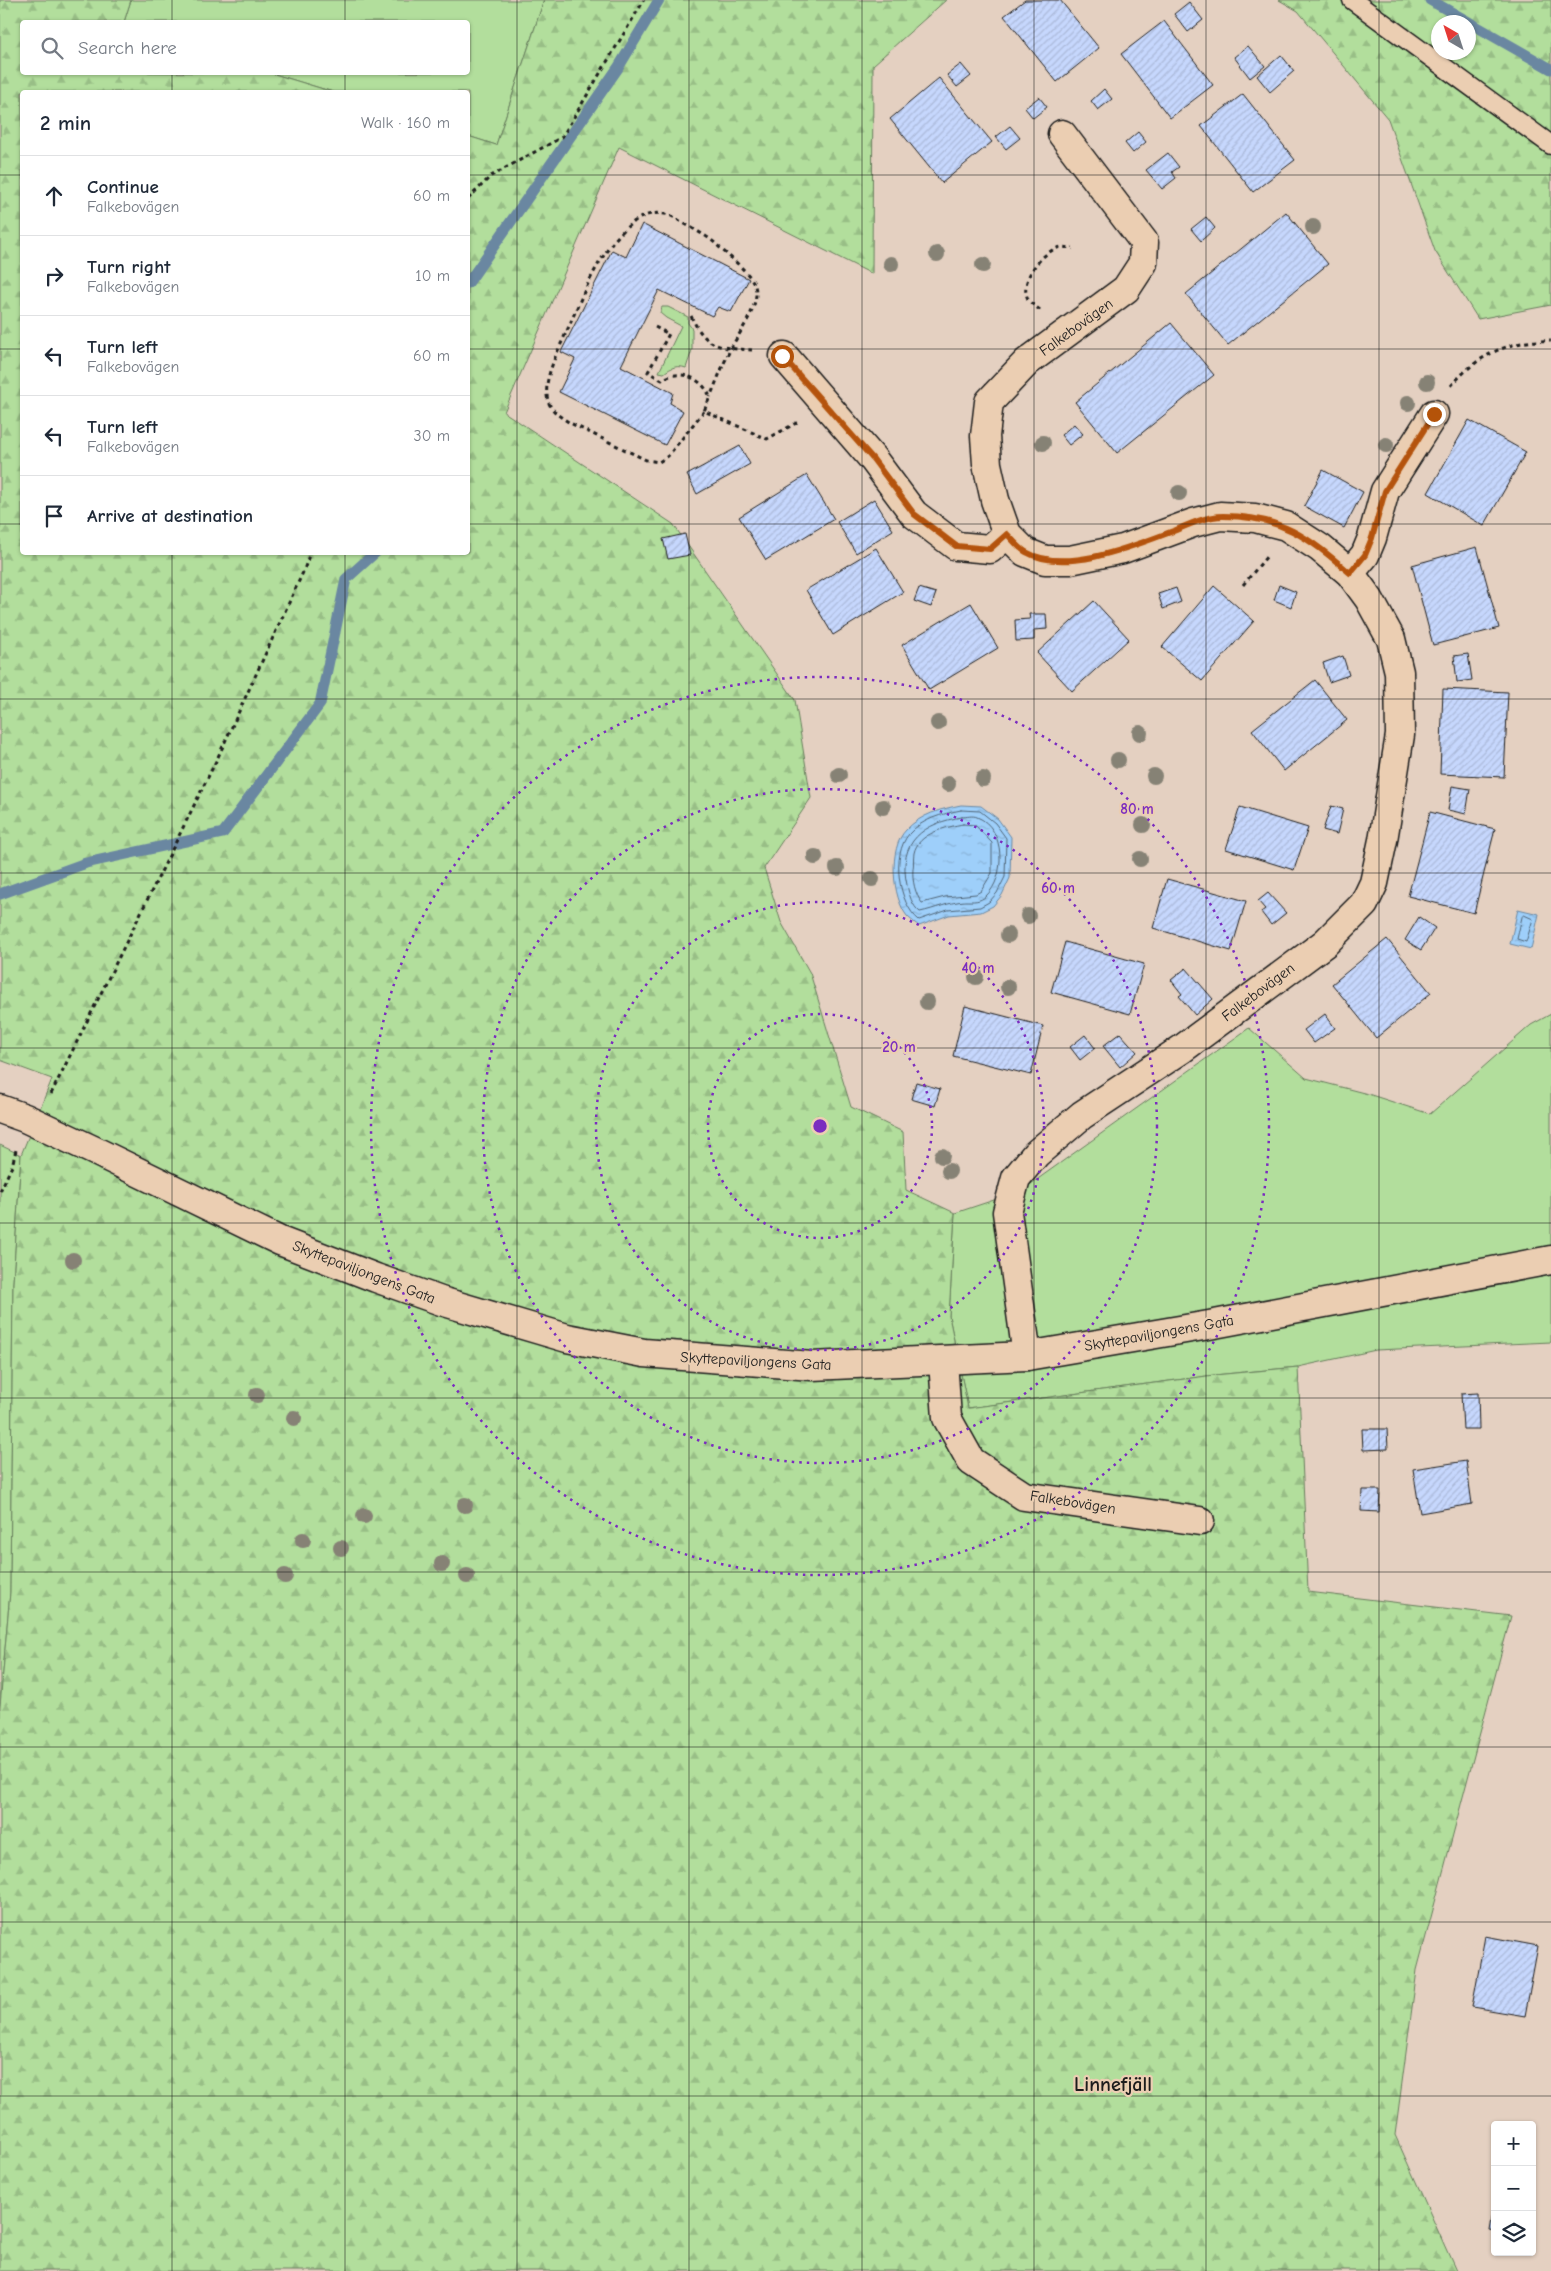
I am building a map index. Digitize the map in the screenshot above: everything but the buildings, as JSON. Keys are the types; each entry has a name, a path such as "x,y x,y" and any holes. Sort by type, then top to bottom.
{"street":[{"name":"Falkebovägen","path":"1027,1356 1007,1212 1016,1178 1036,1154 1082,1115 1182,1049 1325,943 1364,904 1374,883 1400,736 1399,672 1391,639 1369,599 1350,573 1320,548 1286,526 1255,518 1220,516 1193,523 1123,549 1070,560 1045,560 1025,552 1007,534 995,500 986,464 985,436 989,402 1027,362 1126,289 1143,263 1144,242 1062,134"},
{"path":"784,356 873,459 914,514 956,546 990,549 1007,534"},
{"path":"1350,573 1365,555 1372,538 1385,491 1434,414"},
{"name":"Skyttepaviljongens Gata","path":"0,1109 25,1118 93,1150 280,1241 441,1301 567,1338 644,1353 812,1366 1027,1356 1551,1260"},
{"name":"Falkebovägen","path":"943,1361 947,1418 971,1461 1024,1496 1200,1521"}],"lane":[{"path":"1352,0 1551,145"}],"path":[{"path":"470,197 490,176 562,137 644,0"},
{"path":"653,214 669,215 711,239 750,277 756,287 748,321 730,348 710,397 704,411 668,456 659,462 646,460 570,423 549,406 546,394 549,375 586,286 605,251 635,220 653,214"},
{"path":"1062,336 1047,315 1028,299 1025,287 1036,264 1042,258 1061,247 1073,248"},
{"path":"691,316 707,342 730,348 784,356"},
{"path":"655,327 669,334 648,372 662,380 678,373 686,376 700,382 707,389 710,397"},
{"path":"1434,414 1452,385 1470,366 1490,353 1518,342 1551,341"},
{"path":"704,411 767,438 827,406"},
{"path":"50,1094 218,756 304,570 309,555"}],"green space":[{"path":"0,0 131,0 125,20 20,20 20,75 278,75 326,90 20,90 20,555 470,555 470,137 496,145 544,0 946,0 873,65 872,274 619,147 504,412 673,524 795,700 811,798 764,868 781,922 810,973 851,1107 903,1132 906,1190 955,1213 949,1316 968,1408 1214,1375 1298,1367 1308,1592 1511,1616 1417,1970 1395,2135 1456,2271 0,2271 0,1706 10,1592 13,1283 21,1155 52,1079 0,1060"},
{"path":"131,0 544,0 496,145 470,137 470,90 326,90 278,75 470,75 470,20 125,20"},
{"path":"1279,0 1551,0 1551,305 1478,319 1435,251 1388,119 1298,11"},
{"path":"662,307 668,307 688,317 688,323 692,329 692,350 686,368 675,367 664,373 659,372 681,326 660,313"},
{"path":"1551,1014 1551,1342 1376,1350 1298,1367 1214,1375 968,1408 949,1316 955,1213 1021,1191 1249,1028 1306,1078 1368,1094 1430,1114 1531,1025"},
{"path":"0,1145 21,1155 13,1283 10,1592 0,1706"}],"water":[{"path":"961,805 981,806 998,819 1011,837 1010,878 1002,895 993,906 981,912 949,915 919,926 907,916 898,897 894,873 896,848 906,830 918,820 939,810"},
{"path":"1518,909 1539,914 1531,949 1510,944"}],"waterway":[{"path":"470,280 618,68 659,0"},
{"path":"1430,0 1551,69"},
{"path":"0,894 86,863 223,833 320,704 346,579 373,555"}],"district":[{"name":"Linnefjäll","path":"1113,2084"}],"route":[{"path":"782,356 873,459 914,514 956,546 990,549 1007,534 1025,552 1045,560 1070,560 1123,549 1193,523 1220,516 1255,518 1286,526 1320,548 1350,573 1365,555 1372,538 1385,491 1434,414"}]}
